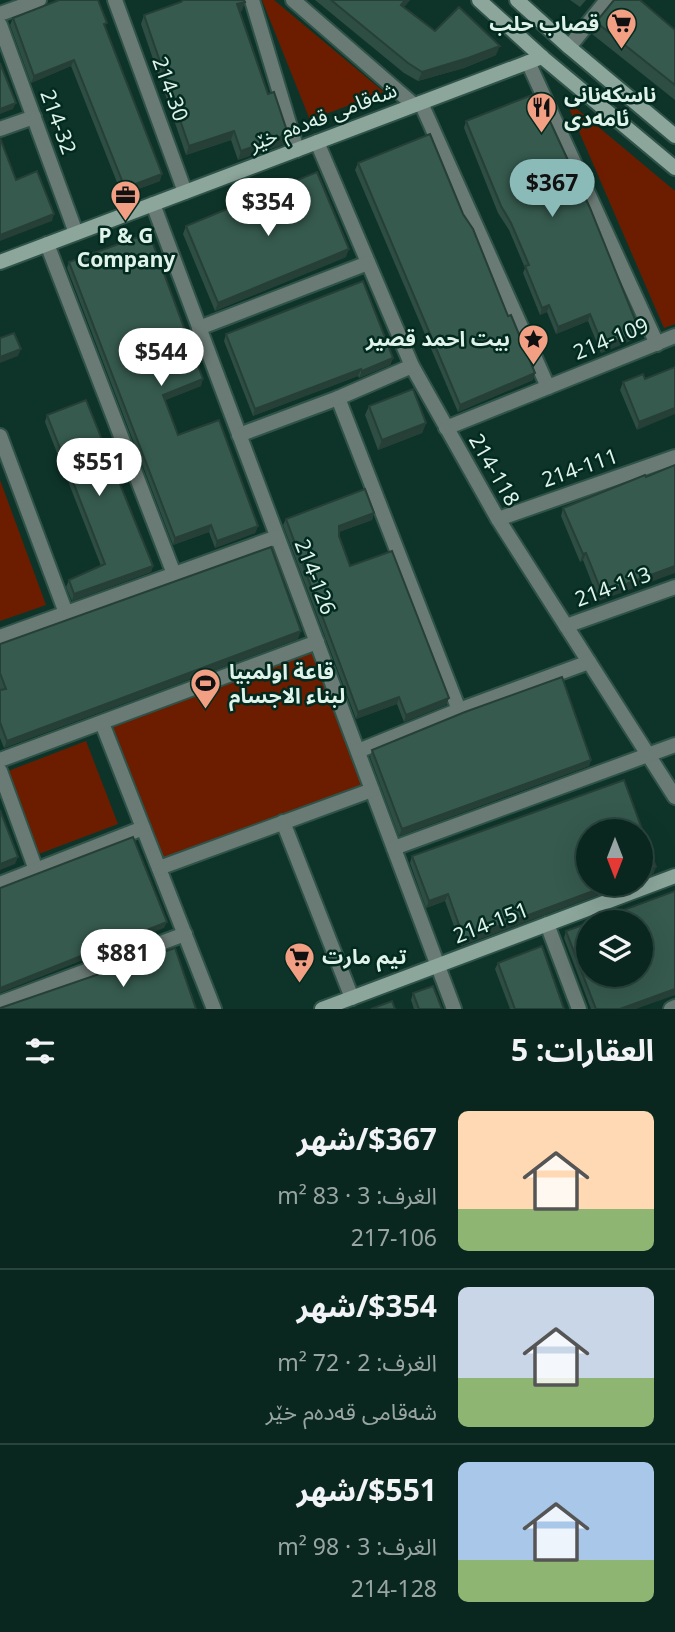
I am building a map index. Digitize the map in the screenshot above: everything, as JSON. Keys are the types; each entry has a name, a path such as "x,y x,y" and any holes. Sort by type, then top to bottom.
{"street":[{"path":"0,14 39,0"},
{"name":"214-30","path":"115,0 185,192"},
{"path":"252,0 298,149"},
{"path":"293,0 418,104 548,387"},
{"path":"479,0 542,57 675,168"},
{"path":"517,0 675,136"},
{"path":"569,47 607,0"},
{"name":"214-32","path":"0,26 76,233"},
{"name":"شەقامی قەدەم خێر","path":"0,262 542,57"},
{"path":"528,62 657,344"},
{"path":"0,129 33,117"},
{"name":"214-118","path":"317,142 412,366 498,519 675,797"},
{"name":"214-126","path":"153,204 454,1009"},
{"path":"47,244 174,574"},
{"path":"199,328 368,263"},
{"name":"214-109","path":"446,428 675,336"},
{"path":"239,435 338,398 412,366"},
{"path":"338,398 458,710"},
{"path":"0,436 65,613"},
{"name":"214-111","path":"498,519 675,457"},
{"path":"0,636 277,537"},
{"name":"214-113","path":"566,626 675,587"},
{"path":"0,760 317,642"},
{"path":"358,751 458,710 589,662"},
{"path":"102,723 214,1009"},
{"path":"394,848 675,745"},
{"path":"0,771 36,870"},
{"path":"159,869 372,790"},
{"path":"284,822 352,998"},
{"path":"0,884 143,828"},
{"name":"214-151","path":"322,1009 675,876"},
{"path":"547,924 579,1009"},
{"path":"0,1003 185,934"}],"shaded area":[{"path":"262,0 274,0 384,92 310,120"},
{"path":"565,99 675,191 675,324 664,328"},
{"path":"0,480 46,605 0,621"},
{"path":"317,642 372,790 159,868 102,723"},
{"path":"86,741 118,824 36,855 3,773"}],"building":[{"path":"59,0 98,0 107,23 104,24 162,174 125,188 74,60 34,76 13,18"},
{"path":"183,0 244,0 245,2 237,4 268,94 274,92 288,134 241,151 234,131 189,146 144,15"},
{"path":"331,0 405,0 401,5 435,31 459,7 500,46 422,72"},
{"path":"614,0 640,0 675,30 675,85 596,22"},
{"path":"0,63 16,103 0,109"},
{"path":"537,93 590,208 640,332 603,346 590,314 558,327 549,305 542,308 525,266 529,265 466,121"},
{"path":"430,134 535,373 460,405 358,163"},
{"path":"0,138 16,180 37,171 54,214 0,235"},
{"path":"317,172 349,249 218,303 186,226"},
{"path":"149,233 203,379 163,395 178,435 219,420 258,526 217,541 211,525 175,538 69,262"},
{"path":"363,281 393,358 255,409 226,334"},
{"path":"14,333 21,349 0,357 0,338"},
{"path":"675,367 675,408 639,422 623,382 643,374 645,379"},
{"path":"413,389 426,423 382,440 369,406"},
{"path":"86,400 153,566 74,594 69,580 105,564 47,415"},
{"path":"675,465 675,566 602,593 586,553 583,554 563,508"},
{"path":"365,489 374,513 339,526 339,536 350,566 392,551 449,698 406,715 399,697 358,712 286,519"},
{"path":"271,547 301,631 7,741 0,722 0,690 6,689 0,673 0,644"},
{"path":"562,677 591,760 402,829 372,750 465,712"},
{"path":"624,780 638,819 576,819 576,896 580,896 464,939 448,894 429,901 412,856"},
{"path":"0,810 18,857 0,864"},
{"path":"133,837 167,922 0,988 0,888"},
{"path":"675,891 675,989 620,1009 596,1009 588,987 653,987 653,910 624,910"},
{"path":"576,927 576,957 566,931"},
{"path":"542,946 564,1009 515,1009 498,963"},
{"path":"175,948 196,1009 0,1009 0,1008"},
{"path":"433,986 442,1009 419,1009 413,993"},
{"path":"392,1001 395,1009 371,1009"}],"place":[{"name":"قصاب حلب","path":"622,51"},
{"name":"ناسکەنانی ئامەدی","path":"541,134"},
{"name":"P & G Company","path":"126,223"},
{"name":"بيت احمد قصير","path":"533,366"},
{"name":"قاعة اولمبيا لبناء الاجسام","path":"206,711"},
{"name":"تيم مارت","path":"299,984"}]}
